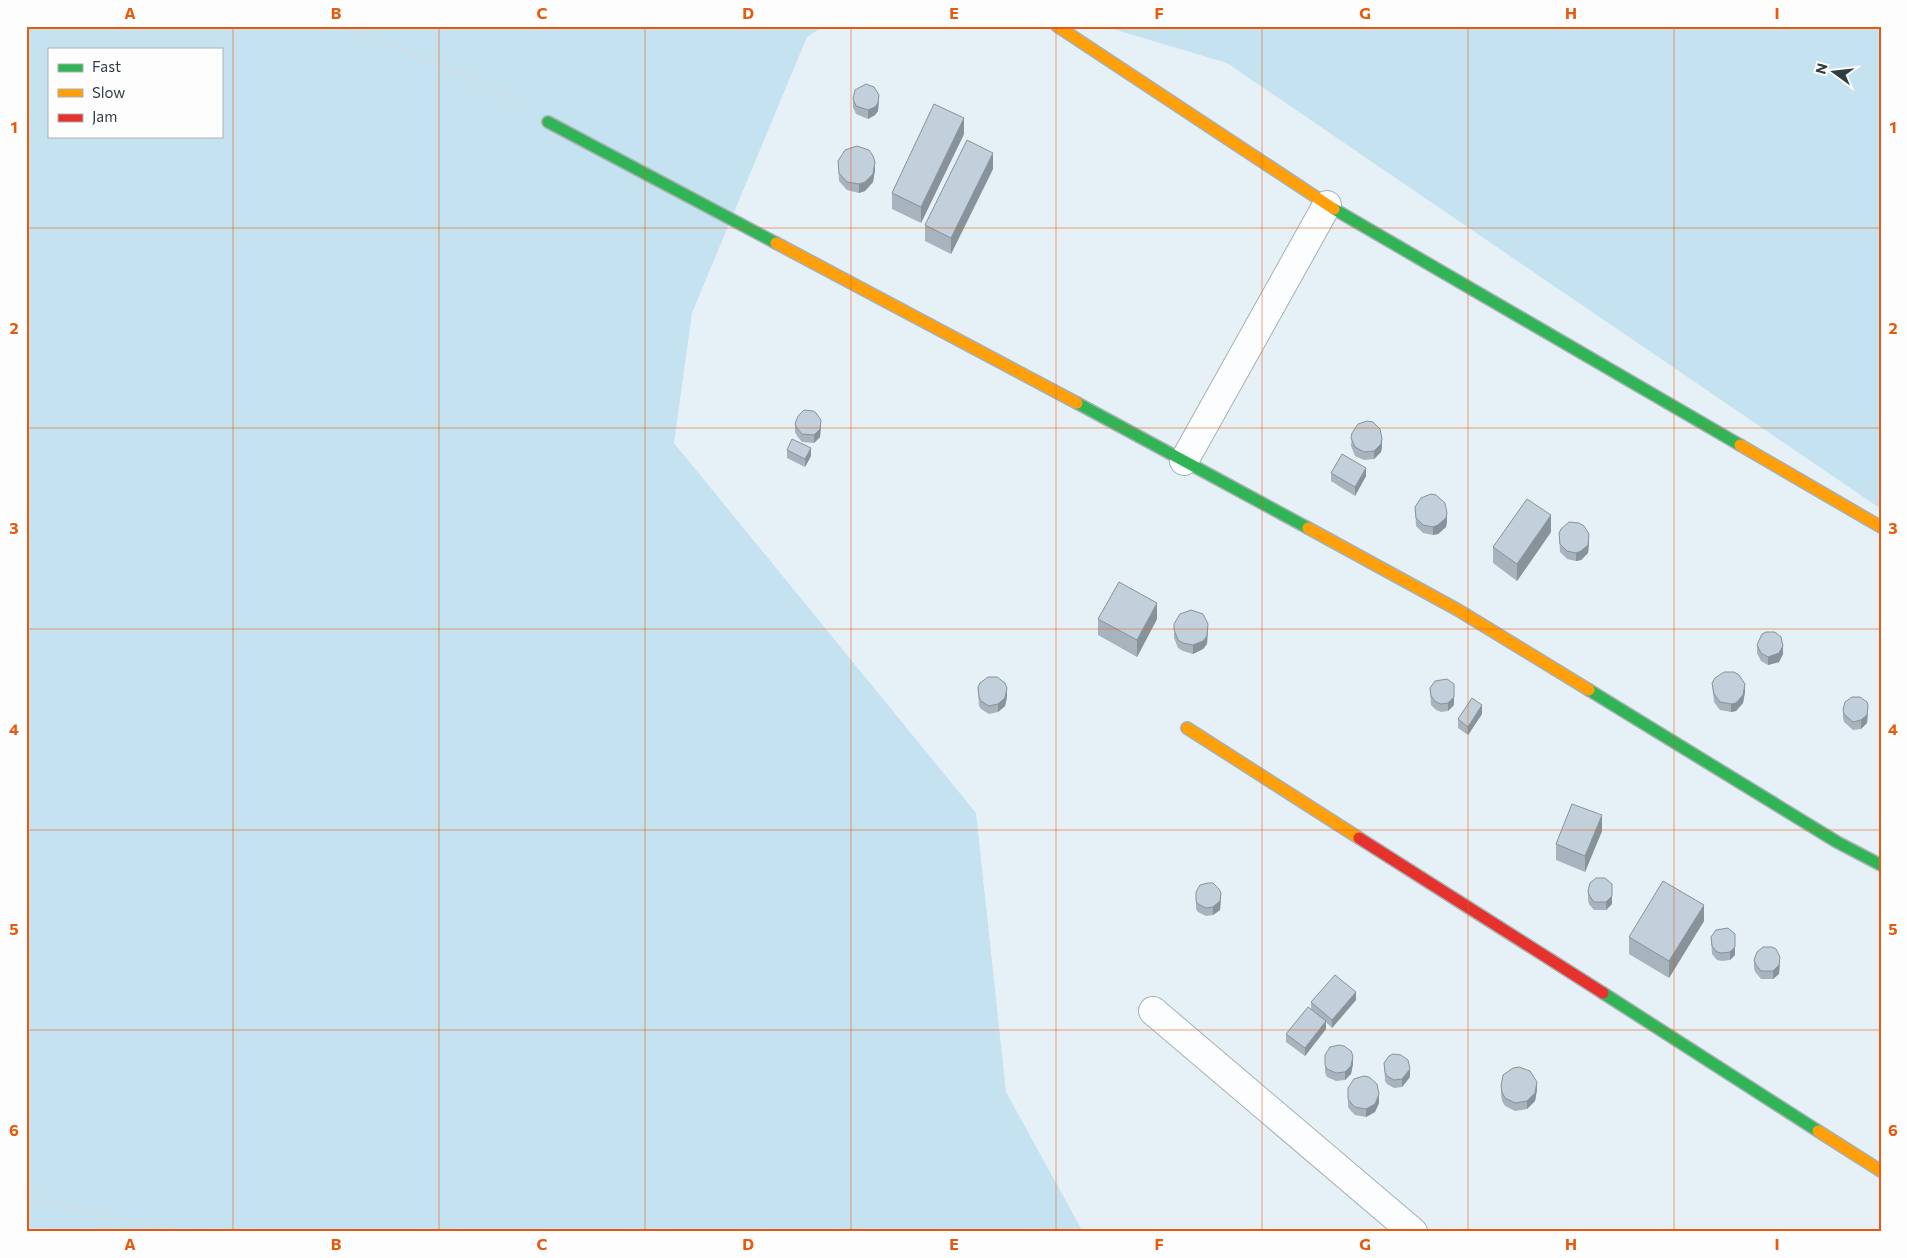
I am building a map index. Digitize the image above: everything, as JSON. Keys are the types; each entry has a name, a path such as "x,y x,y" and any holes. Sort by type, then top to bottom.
{"street":[{"path":"1057,26 1327,205 1881,527"},
{"path":"548,122 1184,461 1458,610 1837,842 1881,865"},
{"path":"1184,461 1327,205"},
{"path":"1188,728 1881,1172"},
{"path":"1153,1011 1413,1232"}],"path":[{"path":"347,26 488,86 548,122"},
{"path":"26,1192 39,1201 185,1232"}],"shaded area":[{"path":"26,26 824,26 807,37 692,313 674,443 976,813 1006,1092 1083,1232 26,1232"},
{"path":"1103,26 1881,26 1881,509 1227,63"}],"building":[{"path":"866,84 874,87 879,95 878,103 875,107 868,110 856,106 853,99 855,90"},
{"path":"934,104 964,118 921,207 892,193"},
{"path":"967,140 993,153 951,238 925,225"},
{"path":"857,146 869,150 875,162 873,174 865,182 859,184 847,182 839,173 838,161 845,150"},
{"path":"804,410 813,411 821,420 820,429 814,435 802,434 795,424 798,416"},
{"path":"1367,421 1373,422 1380,429 1382,439 1381,444 1374,451 1364,452 1355,447 1351,438 1358,424"},
{"path":"792,439 811,448 805,459 787,450"},
{"path":"1342,454 1366,468 1355,487 1331,473"},
{"path":"1431,494 1436,495 1445,503 1447,513 1446,518 1433,527 1423,525 1416,518 1415,507 1421,498"},
{"path":"1527,499 1551,515 1517,564 1493,547"},
{"path":"1569,522 1579,523 1584,526 1589,534 1588,545 1576,553 1567,551 1560,544 1559,533"},
{"path":"1119,582 1157,603 1137,640 1098,619"},
{"path":"1191,610 1203,614 1208,624 1207,636 1203,641 1193,645 1178,640 1174,630 1174,624 1180,614"},
{"path":"1775,632 1781,637 1783,646 1779,653 1768,657 1761,653 1757,645 1762,634"},
{"path":"1724,672 1734,672 1739,675 1745,684 1743,695 1736,703 1720,702 1714,694 1712,683 1715,678"},
{"path":"988,677 997,677 1005,683 1007,688 1005,698 998,704 989,706 981,701 978,687"},
{"path":"1447,679 1454,684 1454,697 1448,703 1441,704 1436,702 1431,696 1430,688 1435,681"},
{"path":"1852,697 1860,697 1867,702 1868,706 1867,715 1861,720 1853,722 1844,714 1843,710 1845,702"},
{"path":"1472,698 1482,705 1468,727 1458,719"},
{"path":"1572,804 1602,815 1585,856 1556,844"},
{"path":"1596,878 1605,878 1612,884 1612,896 1606,902 1594,902 1589,895 1590,883"},
{"path":"1663,881 1704,905 1669,961 1629,937"},
{"path":"1213,883 1221,893 1220,901 1213,907 1206,908 1196,901 1196,892 1200,885"},
{"path":"1728,928 1735,934 1735,947 1730,952 1717,952 1712,946 1711,937 1716,930"},
{"path":"1763,947 1776,949 1780,957 1779,965 1773,971 1761,971 1756,965 1754,960 1757,952"},
{"path":"1335,975 1356,992 1332,1020 1311,1002"},
{"path":"1308,1007 1326,1021 1305,1048 1286,1034"},
{"path":"1339,1045 1351,1051 1353,1056 1351,1066 1345,1072 1336,1073 1327,1069 1325,1055 1330,1047"},
{"path":"1393,1054 1401,1055 1408,1060 1410,1069 1402,1079 1394,1080 1387,1076 1385,1072 1384,1063"},
{"path":"1519,1067 1530,1071 1537,1082 1535,1093 1527,1101 1515,1103 1505,1098 1501,1086 1503,1075 1513,1068"},
{"path":"1364,1076 1369,1077 1377,1084 1379,1094 1375,1104 1366,1109 1355,1107 1348,1099 1348,1088 1354,1079"}],"traffic: fast":[{"path":"548,122 776,243"},
{"path":"1334,209 1740,445"},
{"path":"1077,403 1308,528"},
{"path":"1589,690 1837,842 1881,865"},
{"path":"1603,993 1818,1131"}],"traffic: slow":[{"path":"1057,26 1334,209"},
{"path":"776,243 1077,403"},
{"path":"1740,445 1881,527"},
{"path":"1308,528 1458,610 1589,690"},
{"path":"1187,728 1359,838"},
{"path":"1818,1131 1881,1171"}],"traffic: jam":[{"path":"1359,838 1603,993"}]}
